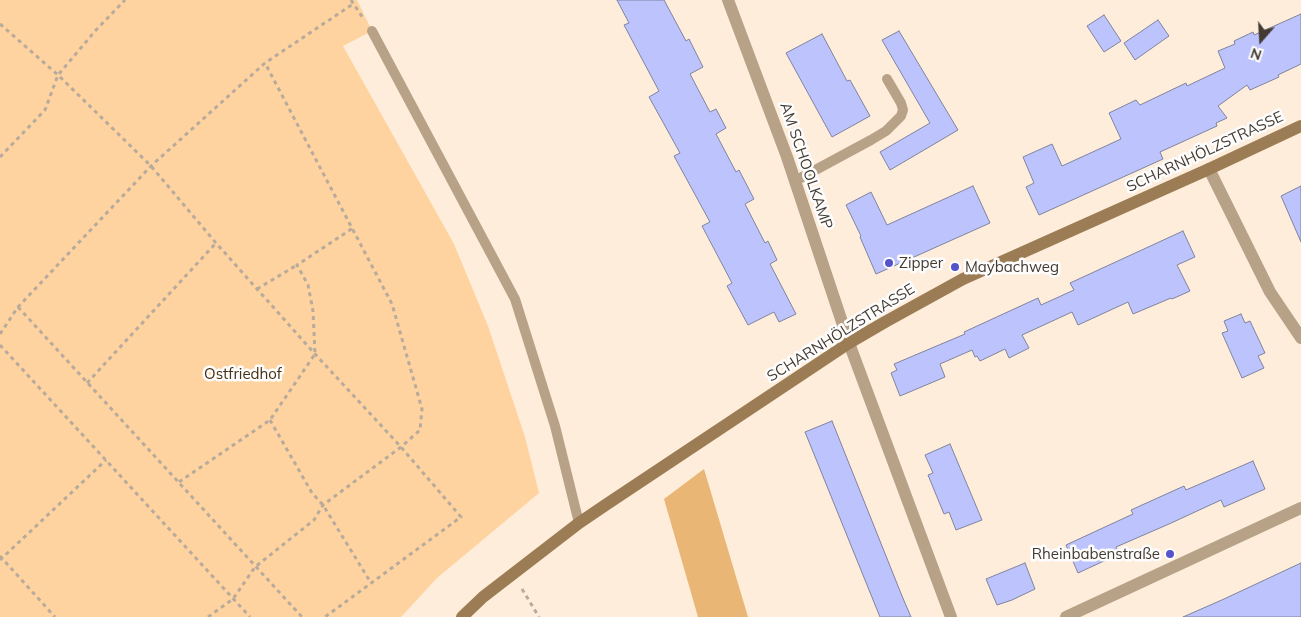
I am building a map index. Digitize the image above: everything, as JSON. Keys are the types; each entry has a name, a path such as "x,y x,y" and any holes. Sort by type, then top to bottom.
{"main road":[{"name":"SCHARNHÖLZSTRASSE","path":"462,617 483,597 579,523 849,343 963,279 1210,169 1301,126"}],"street":[{"name":"AM SCHOOLKAMP","path":"728,0 795,182 849,343"},
{"path":"1210,169 1270,292 1301,338"},
{"path":"849,343 951,617"},
{"path":"1066,617 1301,508"}],"lane":[{"path":"372,31 515,299 555,426 579,523"},
{"path":"795,182 886,131 901,116 903,110 901,103 888,79"}],"path":[{"path":"0,157 45,110 58,75 96,30 125,0"},
{"path":"0,334 18,307 151,166 265,62 352,2 372,31"},
{"path":"0,24 58,75 151,166 216,243 401,447 461,517 325,617"},
{"path":"208,617 233,599 255,567 314,520 323,505 401,447 420,430 422,410 392,304 265,62"},
{"path":"257,289 298,265 353,228"},
{"path":"86,383 216,243"},
{"path":"179,482 270,420 315,354 313,311 308,285 298,265"},
{"path":"18,307 302,617"},
{"path":"0,345 250,617"},
{"path":"270,420 312,494 323,505 371,583"},
{"path":"55,617 1,558 106,460"},
{"path":"512,574 539,617"}],"green space":[{"name":"Ostfriedhof","path":"0,0 357,0 372,31 343,46 454,244 488,326 525,437 539,493 437,578 401,617 0,617"}],"shaded area":[{"path":"704,469 748,617 698,617 664,499"}],"building":[{"path":"617,0 664,0 686,41 689,39 703,67 690,74 710,112 716,109 726,128 716,134 736,172 739,170 754,199 745,204 765,243 768,241 777,260 770,264 796,314 779,322 774,312 748,325 727,286 732,283 702,226 710,222 674,156 680,153 649,97 659,91 624,25 629,23"},
{"path":"1301,14 1301,64 1278,75 1279,77 1250,90 1247,85 1218,106 1227,118 1216,123 1217,126 1160,152 1163,159 1039,215 1026,187 1034,183 1023,157 1052,144 1062,166 1121,139 1109,113 1136,100 1140,105 1186,83 1187,86 1225,68 1218,51 1235,44 1234,41 1253,32 1254,35"},
{"path":"1104,15 1121,41 1104,52 1087,26"},
{"path":"1158,20 1169,36 1135,60 1124,43"},
{"path":"899,31 958,130 890,170 880,152 930,123 882,40"},
{"path":"822,34 847,81 850,80 870,116 832,137 786,53"},
{"path":"973,186 990,223 876,274 846,205 871,192 887,225"},
{"path":"1301,186 1301,242 1281,196"},
{"path":"1183,231 1195,257 1177,265 1190,291 1133,314 1128,302 1078,325 1072,312 1022,335 1029,348 1009,358 1005,349 980,361 977,356 975,357 972,350 940,364 945,377 900,396 891,373 897,370 894,364 965,334 964,332 1038,298 1041,305 1074,290 1070,283"},
{"path":"1241,314 1245,323 1250,321 1265,353 1258,356 1264,368 1242,378 1222,333 1228,331 1224,321"},
{"path":"832,421 911,617 880,617 805,432"},
{"path":"950,444 982,520 956,530 949,512 944,514 928,475 933,473 925,455"},
{"path":"1253,461 1265,489 1224,507 1221,500 1116,547 1119,554 1078,573 1066,545 1133,514 1131,510 1184,486 1186,490"},
{"path":"1025,563 1035,589 997,605 986,579"},
{"path":"1301,563 1301,617 1183,617 1224,599"}],"place":[{"name":"Zipper","path":"889,263"},
{"name":"Maybachweg","path":"955,267"},
{"name":"Rheinbabenstraße","path":"1170,554"}]}
